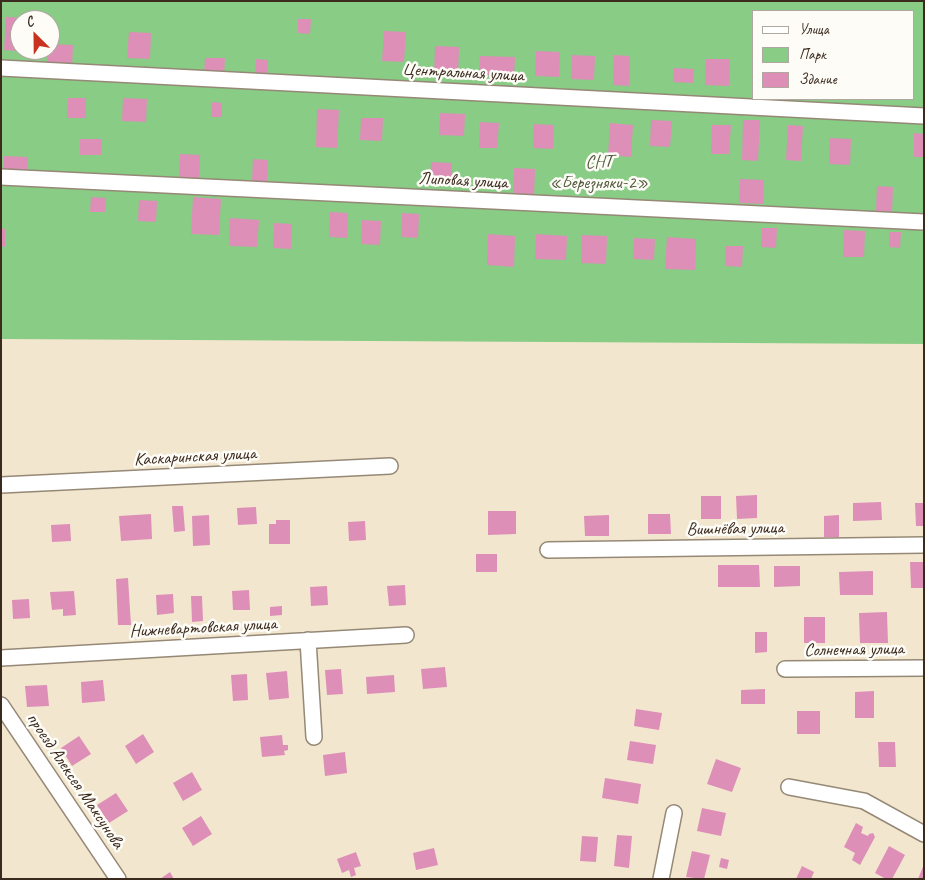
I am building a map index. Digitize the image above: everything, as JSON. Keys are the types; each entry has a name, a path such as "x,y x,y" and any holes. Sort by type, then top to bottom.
{"street":[{"name":"Центральная улица","path":"1,68 924,116"},
{"name":"Липовая улица","path":"1,178 924,222"},
{"name":"Каскаринская улица","path":"1,486 390,466"},
{"name":"Вишнёвая улица","path":"548,550 924,546"},
{"name":"Нижневартовская улица","path":"1,658 406,635"},
{"path":"308,640 314,737"},
{"name":"Солнечная улица","path":"785,669 924,668"},
{"name":"проезд Алексея Максунова","path":"1,705 118,879"},
{"path":"789,787 864,801 924,834"},
{"path":"661,879 674,813"}],"green space":[{"name":"СНТ «Березняки-2»","path":"1,1 924,1 924,344 1,339"}],"building":[{"path":"6,17 10,17 10,50 4,50"},
{"path":"298,19 311,19 310,34 298,33"},
{"path":"384,31 406,32 404,62 382,61"},
{"path":"129,32 151,33 150,59 127,58"},
{"path":"60,44 73,45 72,67 47,66 47,60 60,60"},
{"path":"435,46 459,47 458,76 434,75"},
{"path":"536,51 560,52 559,77 535,76"},
{"path":"572,55 595,56 594,80 571,79"},
{"path":"614,55 630,56 629,86 613,85"},
{"path":"480,56 515,57 514,77 479,75"},
{"path":"205,58 225,58 224,76 204,75"},
{"path":"256,59 268,60 267,79 255,78"},
{"path":"706,59 730,59 729,86 705,85"},
{"path":"674,68 694,69 693,83 673,82"},
{"path":"68,98 86,98 86,118 67,118"},
{"path":"123,98 147,99 146,122 122,121"},
{"path":"212,102 222,103 222,117 211,117"},
{"path":"317,109 339,110 337,148 316,147"},
{"path":"440,113 465,114 464,136 439,135"},
{"path":"361,118 383,118 382,141 360,140"},
{"path":"651,120 672,121 670,147 650,146"},
{"path":"743,120 760,120 758,161 742,160"},
{"path":"480,122 499,123 497,148 479,148"},
{"path":"610,123 633,125 631,157 608,155"},
{"path":"534,124 554,125 553,149 533,148"},
{"path":"712,125 731,125 729,154 711,154"},
{"path":"788,125 803,126 801,161 786,160"},
{"path":"914,133 924,134 924,157 914,157"},
{"path":"830,138 851,139 850,165 829,164"},
{"path":"80,139 102,139 101,155 80,155"},
{"path":"180,154 200,155 199,178 179,178"},
{"path":"4,156 28,157 27,172 3,171"},
{"path":"253,159 268,160 267,182 252,181"},
{"path":"431,162 452,163 451,185 430,184"},
{"path":"514,168 535,169 534,196 513,195"},
{"path":"740,179 764,180 763,204 739,203"},
{"path":"877,186 893,187 892,212 876,211"},
{"path":"91,197 106,198 105,212 90,212"},
{"path":"193,197 221,199 219,235 191,234"},
{"path":"139,200 157,201 156,222 138,221"},
{"path":"330,212 348,213 347,238 329,237"},
{"path":"402,213 419,214 418,238 401,237"},
{"path":"230,218 259,220 257,247 229,246"},
{"path":"362,220 381,221 380,245 361,244"},
{"path":"274,223 292,224 291,249 273,248"},
{"path":"1,228 5,229 5,247 1,246"},
{"path":"762,228 777,228 776,248 761,247"},
{"path":"844,230 865,231 864,257 843,257"},
{"path":"889,232 901,232 900,248 889,247"},
{"path":"488,234 515,236 514,267 487,265"},
{"path":"536,234 567,236 566,260 535,259"},
{"path":"582,235 607,236 606,264 581,263"},
{"path":"667,237 696,239 695,270 665,269"},
{"path":"634,238 655,239 654,260 633,259"},
{"path":"726,246 743,246 742,267 725,266"},
{"path":"757,495 757,518 737,519 736,496"},
{"path":"701,496 721,496 721,519 701,519"},
{"path":"881,502 882,520 853,521 853,503"},
{"path":"915,503 924,503 924,526 916,526"},
{"path":"172,506 183,506 185,531 174,532"},
{"path":"256,507 257,524 238,525 237,508"},
{"path":"488,511 516,511 516,534 488,535"},
{"path":"151,514 152,539 121,541 119,516"},
{"path":"648,514 670,514 671,534 648,534"},
{"path":"209,515 210,545 193,546 192,516"},
{"path":"609,515 609,536 585,536 584,516"},
{"path":"839,515 839,537 824,537 824,516"},
{"path":"276,520 290,520 290,544 269,544 269,524 276,524"},
{"path":"365,521 366,540 349,541 348,522"},
{"path":"70,524 71,541 52,542 51,525"},
{"path":"476,554 497,554 497,572 476,572"},
{"path":"910,562 924,562 924,588 911,588"},
{"path":"718,565 759,565 760,587 718,587"},
{"path":"774,566 800,566 800,586 774,587"},
{"path":"873,571 873,595 840,595 839,572"},
{"path":"128,578 131,625 118,625 116,579"},
{"path":"405,585 406,605 389,606 387,586"},
{"path":"327,586 328,605 311,606 310,587"},
{"path":"249,590 250,610 233,610 232,591"},
{"path":"74,591 76,615 63,616 63,609 52,610 50,592"},
{"path":"173,594 174,613 157,615 156,595"},
{"path":"191,596 202,596 203,621 192,622"},
{"path":"29,599 30,618 13,619 12,600"},
{"path":"282,606 282,615 270,616 270,607"},
{"path":"887,612 888,643 860,643 859,613"},
{"path":"804,617 825,617 825,643 804,643"},
{"path":"755,632 767,632 767,652 755,653"},
{"path":"445,667 447,687 423,689 421,669"},
{"path":"341,669 343,694 327,695 325,670"},
{"path":"287,671 289,698 269,700 266,673"},
{"path":"247,674 248,700 233,701 231,675"},
{"path":"394,675 395,692 367,694 366,677"},
{"path":"103,680 105,701 82,703 81,682"},
{"path":"47,685 49,706 27,707 25,686"},
{"path":"765,689 765,704 741,704 741,690"},
{"path":"874,691 874,718 855,718 855,692"},
{"path":"636,709 662,713 659,730 634,726"},
{"path":"797,711 820,711 820,734 797,734"},
{"path":"143,734 154,752 136,764 125,746"},
{"path":"282,735 283,745 288,745 288,750 284,751 285,755 262,757 260,737"},
{"path":"79,736 91,754 72,766 61,748"},
{"path":"630,741 656,745 653,764 627,760"},
{"path":"878,742 895,742 896,767 879,767"},
{"path":"345,752 347,773 325,776 323,755"},
{"path":"716,759 741,768 732,792 707,784"},
{"path":"192,772 202,790 183,801 173,783"},
{"path":"605,778 641,784 638,804 602,798"},
{"path":"116,793 128,811 109,823 97,805"},
{"path":"702,808 726,813 721,836 697,831"},
{"path":"201,816 212,834 193,846 182,828"},
{"path":"856,823 863,827 861,833 868,836 873,833 875,837 860,865 852,860 855,853 844,847"},
{"path":"617,835 632,836 629,868 614,866"},
{"path":"582,836 598,837 596,862 580,861"},
{"path":"889,846 905,855 892,879 886,879 875,873"},
{"path":"434,848 438,865 416,870 413,853"},
{"path":"692,851 710,855 704,879 686,877"},
{"path":"356,852 361,866 354,868 356,875 351,877 349,870 342,873 337,859"},
{"path":"721,858 729,860 727,869 719,867"},
{"path":"924,864 924,879 918,879"},
{"path":"802,866 814,872 811,879 796,879"},
{"path":"170,872 174,879 160,879"}]}
